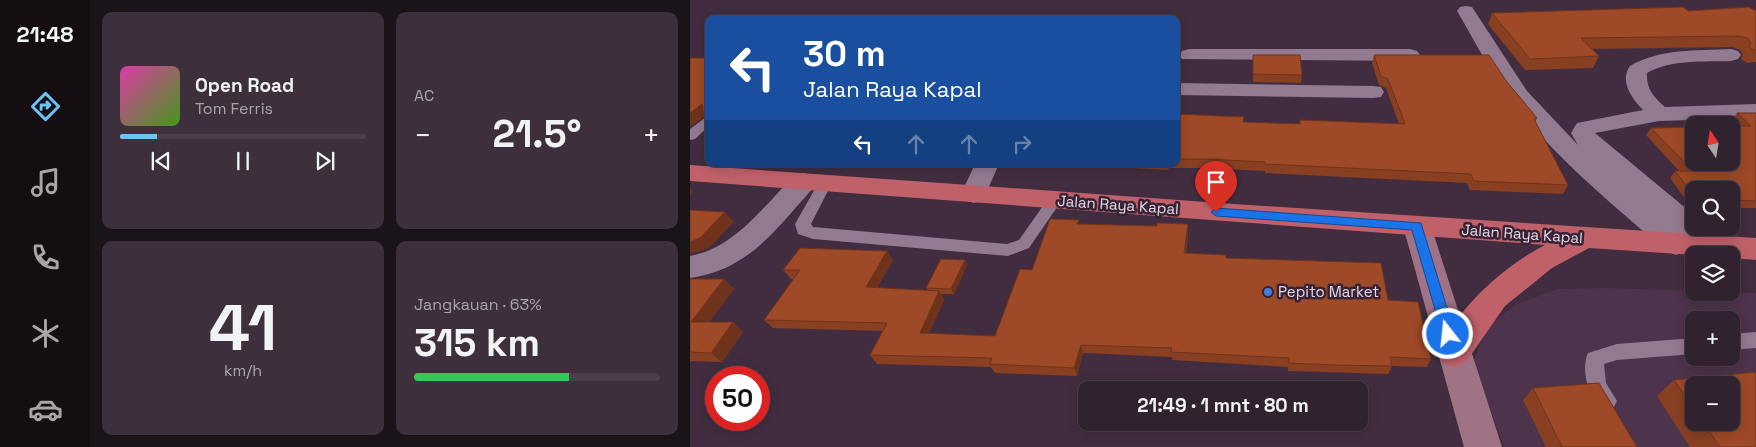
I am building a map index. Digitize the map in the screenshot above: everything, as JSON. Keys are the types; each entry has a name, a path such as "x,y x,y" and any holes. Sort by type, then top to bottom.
{"highway":[{"name":"Jalan Raya Kapal","path":"690,173 1713,246"},
{"path":"1454,352 1494,296 1542,260 1584,238"},
{"name":"Jalan Raya Kapal","path":"1740,248 1756,249"}],"main road":[{"path":"1416,226 1483,447"}],"street":[{"path":"1466,11 1484,56 1529,108 1582,161 1676,244"},
{"path":"1189,55 1425,56"},
{"path":"1659,114 1643,97 1635,83 1637,70 1647,63 1682,58 1731,55"},
{"path":"1180,89 1373,92"},
{"path":"1713,246 1588,142 1584,133 1585,128 1659,114 1756,112"},
{"path":"974,194 986,167"},
{"path":"690,267 712,263 729,255 815,182"}],"lane":[{"path":"690,136 705,123"},
{"path":"815,182 803,230 813,233 1008,250 1024,244 1055,200"},
{"path":"1740,341 1756,340"},
{"path":"1616,416 1598,386 1594,359 1617,352 1685,347"}],"shaded area":[{"path":"1608,288 1685,291 1685,301 1740,301 1740,292 1756,293 1756,447 1504,447 1473,363 1487,327 1517,304 1558,289"}],"building":[{"path":"1683,7 1688,11 1749,7 1756,11 1756,51 1749,47 1751,43 1748,38 1739,36 1581,38 1599,56 1530,59 1492,13"},
{"path":"1253,55 1300,55 1302,75 1253,74"},
{"path":"1374,55 1489,55 1507,82 1537,118 1534,119 1568,185 1474,181 1471,174 1180,159 1180,114 1244,117 1243,122 1300,124 1300,120 1405,124 1388,79 1381,76"},
{"path":"690,58 705,58 705,117 702,104 690,113"},
{"path":"1737,113 1756,113 1756,201 1740,200 1740,181 1685,181 1685,184 1675,171 1740,171 1740,126 1751,126"},
{"path":"1685,127 1685,163 1651,128"},
{"path":"690,210 725,212 700,238 690,242"},
{"path":"1050,219 1079,220 1077,224 1157,226 1157,223 1188,224 1184,253 1226,255 1226,258 1381,263 1388,300 1418,302 1431,359 1390,357 1392,366 1333,365 1289,363 1289,358 1171,352 1172,348 1081,345 1074,368 990,364 992,358 870,355 887,323 764,320 800,270 783,270 800,248 887,251 866,287 939,291 920,333 995,336 1020,269 1032,270"},
{"path":"941,259 965,260 951,289 926,288"},
{"path":"690,279 724,279 691,322 733,322 711,353 690,352"},
{"path":"1756,372 1756,447 1720,447 1709,431 1740,431 1740,376 1715,376"},
{"path":"1685,379 1685,396 1674,380"},
{"path":"1599,383 1637,447 1562,447 1533,388"}],"place":[{"name":"Pepito Market","path":"1268,292"}],"route":[{"path":"1216,212 1416,226 1448,334"}]}
